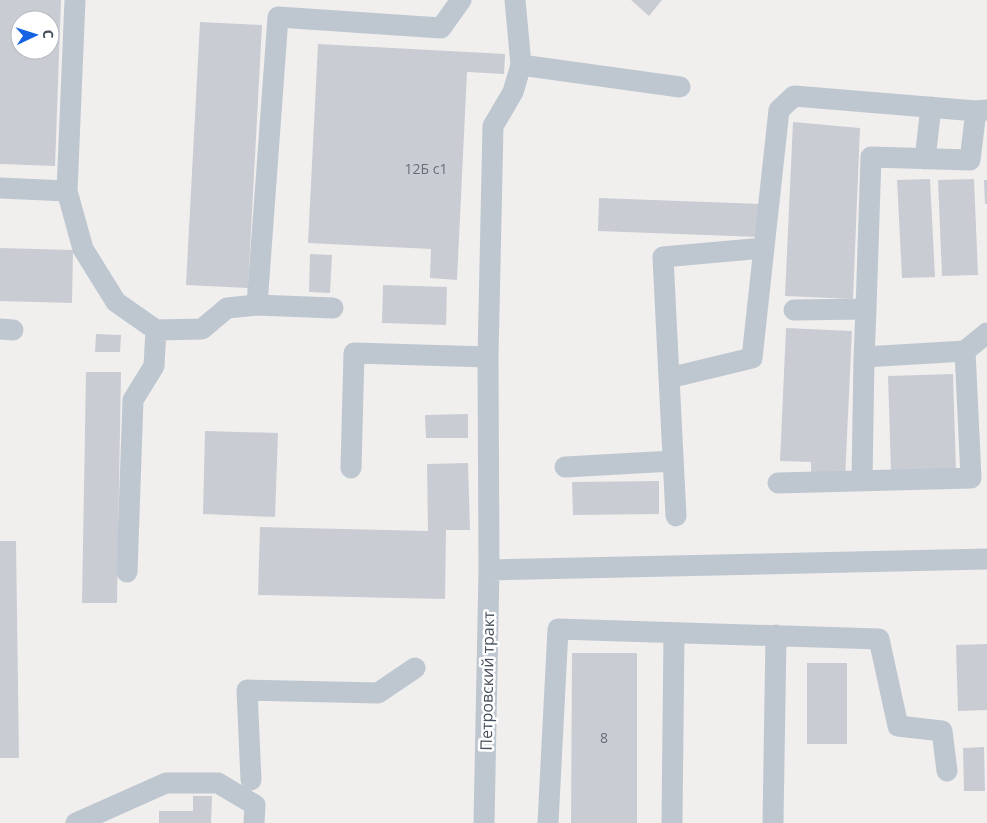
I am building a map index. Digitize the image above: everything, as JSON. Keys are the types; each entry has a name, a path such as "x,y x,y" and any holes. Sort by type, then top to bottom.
{"street":[{"path":"74,0 68,191 83,249 116,302 156,330 202,330 227,308 257,305 333,308"},
{"path":"257,305 278,17 441,28 460,0"},
{"path":"516,0 521,65 680,87"},
{"name":"Петровский тракт","path":"484,823 489,570 488,357 493,126 513,92 521,65"},
{"path":"669,378 752,358 779,110 794,96 981,110 970,160 871,157 862,481"},
{"path":"925,158 931,107"},
{"path":"0,188 68,191"},
{"path":"676,516 663,256 764,248"},
{"path":"794,310 866,309"},
{"path":"127,572 132,400 154,366 156,330"},
{"path":"864,357 965,351 987,333"},
{"path":"778,483 971,478 965,351"},
{"path":"351,468 354,353 488,357"},
{"path":"565,467 673,461"},
{"path":"489,570 987,559"},
{"path":"548,823 558,629 879,638 898,726 942,731 947,771"},
{"path":"672,823 674,633"},
{"path":"773,823 776,636"},
{"path":"254,814 247,690 378,693 415,668"},
{"path":"76,823 166,783 218,783 251,780"},
{"path":"218,783 254,814"}],"building":[{"path":"0,0 61,0 60,28 60,10 10,10 10,60 59,60 55,166 0,164"},
{"path":"631,0 662,0 649,16"},
{"path":"200,22 262,25 248,288 186,285"},
{"path":"318,44 505,54 504,74 467,72 457,280 430,278 431,249 308,243"},
{"path":"793,122 860,128 853,299 785,296"},
{"path":"930,179 935,277 902,278 897,180"},
{"path":"974,179 978,275 942,276 938,180"},
{"path":"984,180 987,180 987,204 985,204"},
{"path":"599,198 761,204 759,237 598,231"},
{"path":"0,248 73,250 72,303 0,301"},
{"path":"310,254 332,255 330,293 309,292"},
{"path":"383,285 447,287 446,325 382,323"},
{"path":"786,328 852,331 845,478 811,477 811,462 780,461"},
{"path":"96,334 121,335 120,352 95,352"},
{"path":"86,372 121,372 117,603 82,603"},
{"path":"953,374 956,470 891,472 888,376"},
{"path":"468,414 468,438 426,438 425,415"},
{"path":"205,431 278,433 275,517 203,514"},
{"path":"468,463 470,530 446,530 445,599 258,595 260,527 428,531 427,464"},
{"path":"659,481 659,514 573,515 572,482"},
{"path":"0,541 16,541 19,758 0,758"},
{"path":"987,644 987,710 958,711 956,645"},
{"path":"572,653 637,653 637,823 571,823"},
{"path":"807,663 847,663 847,744 807,744"},
{"path":"984,747 985,791 964,791 963,748"},
{"path":"193,796 212,796 211,823 159,823 159,811 193,811"}]}
